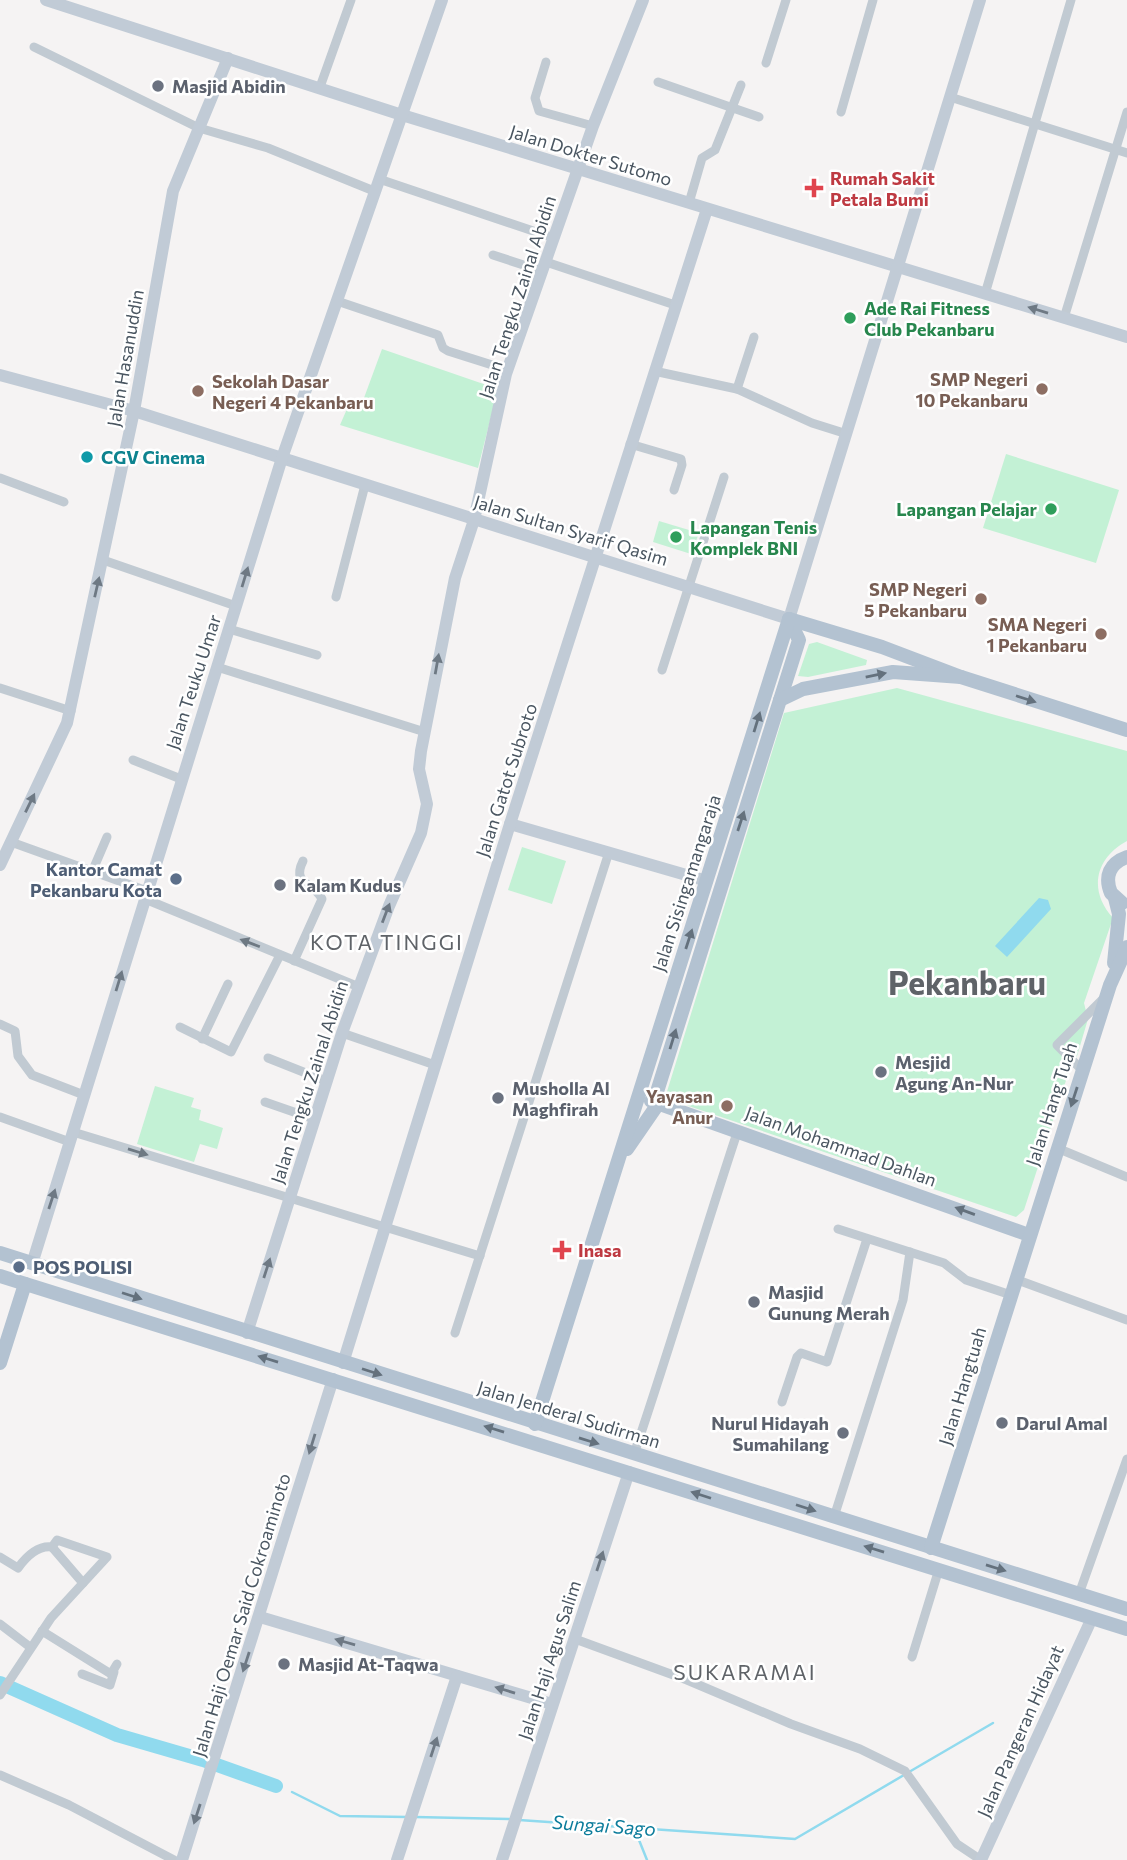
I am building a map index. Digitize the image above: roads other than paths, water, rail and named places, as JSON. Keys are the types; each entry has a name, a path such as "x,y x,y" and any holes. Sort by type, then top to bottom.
{"main road":[{"name":"Jalan Sultan Syarif Qasim","path":"789,619 882,647 961,677 1127,730"},
{"name":"Jalan Sisingamangaraja","path":"620,1158 658,1104 656,1095 799,640 789,619"},
{"name":"Jalan Sisingamangaraja","path":"535,1424 789,619"},
{"path":"780,700 803,689 893,672 961,677"},
{"name":"Jalan Hang Tuah","path":"1108,991 1121,901 1108,887 1108,877 1111,867 1126,857"},
{"path":"707,881 729,862"},
{"name":"Jalan Hang Tuah","path":"1029,1235 1108,991 1127,947"},
{"name":"Jalan Mohammad Dahlan","path":"638,1097 1029,1235"},
{"name":"Jalan Hangtuah","path":"931,1548 1029,1235"},
{"name":"Jalan Jenderal Sudirman","path":"0,1253 1127,1609"},
{"path":"0,1363 13,1280 21,1280 27,1272 26,1262"},
{"path":"50,1293 43,1281 46,1275 56,1271"},
{"name":"Jalan Jenderal Sudirman","path":"13,1280 1127,1629"}],"street":[{"name":"Jalan Dokter Sutomo","path":"46,0 320,87 401,116 1127,337"},
{"path":"320,87 351,0"},
{"name":"Jalan Teuku Umar","path":"26,1262 71,1137 282,458 442,0"},
{"name":"Jalan Tengku Zainal Abidin","path":"247,1333 342,1033 425,818 425,789 419,762 455,578 474,520 508,370 593,126 643,0"},
{"path":"766,64 786,0"},
{"path":"841,111 873,0"},
{"name":"Jalan Sisingamangaraja","path":"789,619 980,0"},
{"path":"985,294 1071,0"},
{"path":"34,47 198,128 554,238"},
{"name":"Jalan Hasanuddin","path":"0,865 71,711 134,411 173,191 228,58"},
{"path":"546,62 535,98 540,110 593,126"},
{"path":"658,82 759,117"},
{"path":"689,203 702,158 715,150 741,85"},
{"path":"950,97 1127,153"},
{"path":"1064,318 1127,112"},
{"name":"Jalan Gatot Subroto","path":"343,1363 510,824 707,209"},
{"path":"493,254 544,266 675,305"},
{"path":"337,301 438,335 448,351 508,370"},
{"path":"737,389 754,337"},
{"path":"654,371 737,389 812,423 847,434"},
{"name":"Jalan Sultan Syarif Qasim","path":"0,375 134,411 789,619"},
{"path":"630,444 681,459 682,465 674,490"},
{"path":"662,670 724,477"},
{"path":"0,478 64,502"},
{"path":"336,597 365,485"},
{"path":"103,561 236,606"},
{"path":"229,629 317,655"},
{"path":"217,667 425,732"},
{"path":"0,688 71,711"},
{"path":"133,761 181,779"},
{"path":"510,824 707,881"},
{"path":"92,872 107,836"},
{"path":"10,842 92,872 146,895 200,924 359,987"},
{"path":"455,1333 609,852"},
{"path":"293,961 322,899 301,881 299,875 303,861"},
{"path":"180,1027 226,1052 232,1051 280,955"},
{"path":"202,1039 228,984"},
{"path":"1082,1070 1057,1045 1108,991"},
{"path":"0,1024 15,1031 18,1056 32,1076 84,1095"},
{"path":"342,1033 435,1065"},
{"path":"268,1058 326,1081"},
{"path":"265,1102 314,1119"},
{"path":"0,1117 289,1198 480,1256"},
{"path":"635,1454 725,1168 740,1131"},
{"path":"1057,1148 1127,1177"},
{"path":"838,1229 944,1263 966,1280 1010,1295"},
{"path":"782,1402 797,1357 802,1353 827,1362 867,1239"},
{"path":"834,1517 904,1300 910,1252"},
{"path":"1015,1279 1127,1320"},
{"name":"Jalan Haji Oemar Said Cokroaminoto","path":"182,1860 333,1379"},
{"path":"1079,1594 1127,1459"},
{"name":"Jalan Haji Agus Salim","path":"502,1860 629,1472"},
{"path":"1,1694 42,1631 107,1557 57,1540 52,1547"},
{"path":"0,1557 18,1568 26,1556 41,1547 52,1547 83,1583"},
{"path":"912,1657 939,1569"},
{"path":"260,1617 552,1704"},
{"name":"Jalan Pangeran Hidayat","path":"981,1860 1092,1618"},
{"path":"0,1624 30,1647"},
{"path":"42,1631 84,1660 116,1668 110,1685 82,1674"},
{"path":"575,1639 687,1679 779,1719 860,1749 905,1771 957,1844 981,1860"},
{"path":"397,1860 457,1675"},
{"path":"0,1775 69,1805 174,1860"}],"water":[{"path":"1039,898 1048,900 1051,909 1007,957 995,946"}],"waterway":[{"name":"Sungai Sago","path":"0,1683 117,1735 203,1760 276,1786"},
{"name":"Sungai Sago","path":"909,1772 993,1723"},
{"name":"Sungai Sago","path":"519,1820 795,1839 904,1775"},
{"name":"Sungai Sago","path":"292,1792 340,1816 408,1817"},
{"name":"Sungai Sago","path":"415,1817 509,1819"},
{"path":"635,1830 647,1860"}],"place":[{"name":"Masjid Abidin","path":"158,86"},
{"name":"Rumah Sakit Petala Bumi","path":"814,188"},
{"name":"Ade Rai Fitness Club Pekanbaru","path":"850,318"},
{"name":"SMP Negeri 10 Pekanbaru","path":"1042,389"},
{"name":"Sekolah Dasar Negeri 4 Pekanbaru","path":"198,391"},
{"name":"CGV Cinema","path":"87,457"},
{"name":"Lapangan Pelajar","path":"1051,509"},
{"name":"Lapangan Tenis Komplek BNI","path":"676,537"},
{"name":"SMP Negeri 5 Pekanbaru","path":"981,599"},
{"name":"SMA Negeri 1 Pekanbaru","path":"1101,634"},
{"name":"Kantor Camat Pekanbaru Kota","path":"176,879"},
{"name":"Kalam Kudus","path":"280,885"},
{"name":"Mesjid Agung An-Nur","path":"881,1072"},
{"name":"Musholla Al Maghfirah","path":"498,1098"},
{"name":"Yayasan Anur","path":"727,1106"},
{"name":"Inasa","path":"562,1250"},
{"name":"POS POLISI","path":"19,1267"},
{"name":"Masjid Gunung Merah","path":"754,1302"},
{"name":"Darul Amal","path":"1002,1423"},
{"name":"Nurul Hidayah Sumahilang","path":"843,1433"},
{"name":"Masjid At-Taqwa","path":"284,1664"}],"district":[{"name":"KOTA TINGGI","path":"387,941"},
{"name":"Pekanbaru","path":"967,982"},
{"name":"SUKARAMAI","path":"745,1671"}]}
